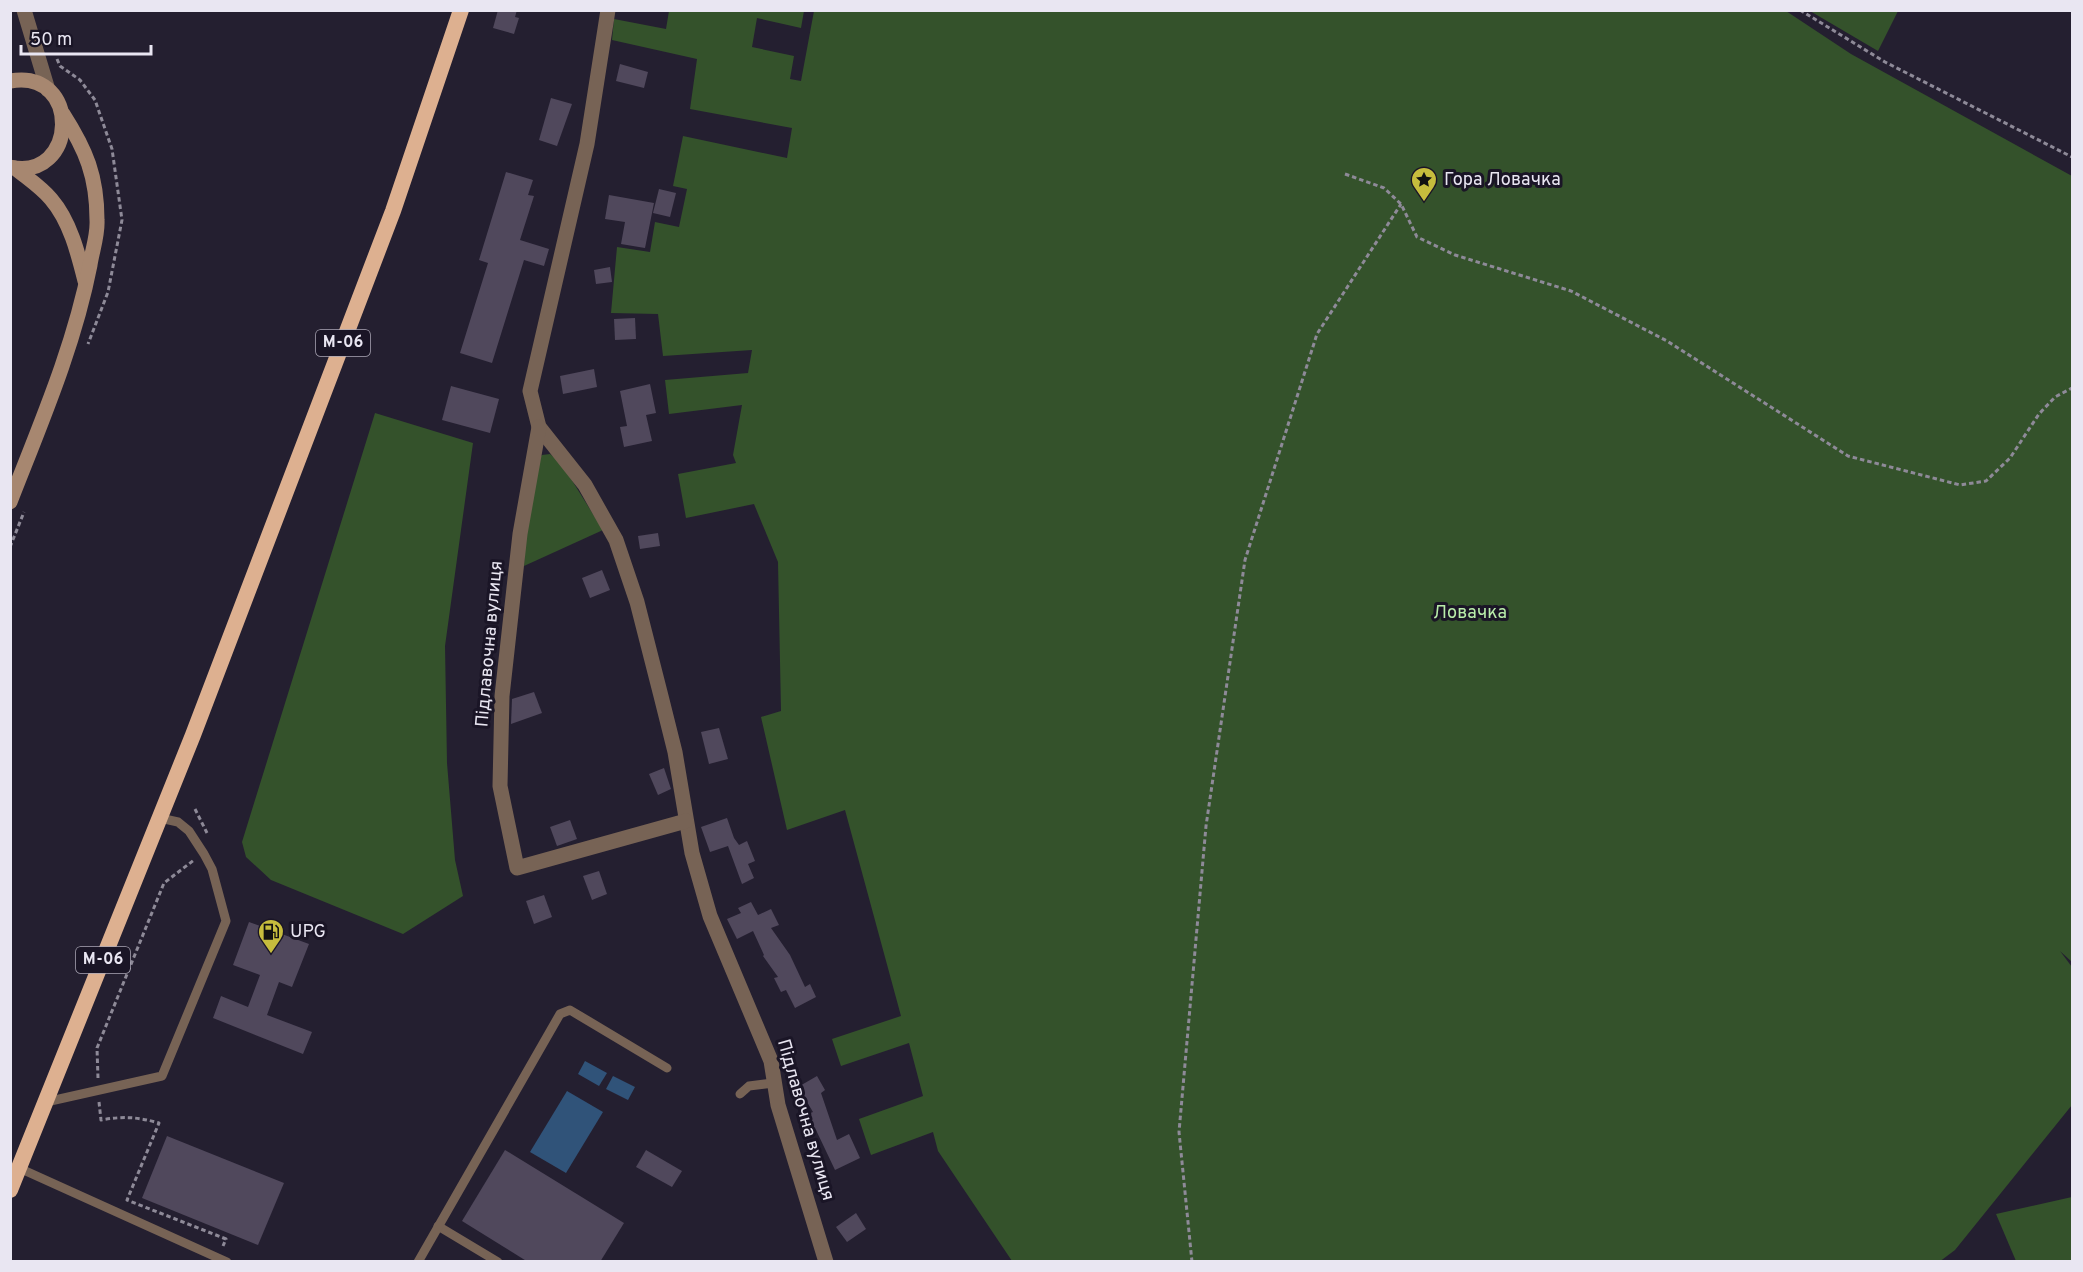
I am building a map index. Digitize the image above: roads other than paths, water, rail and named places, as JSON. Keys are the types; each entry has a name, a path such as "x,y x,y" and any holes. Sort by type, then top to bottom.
{"highway":[{"name":"М-06","path":"10,1190 160,818 393,211 461,10"}],"main road":[{"path":"10,81 29,81 39,84 58,100 63,114 82,143 88,161 98,223 86,284 61,370 10,502"},
{"path":"13,168 29,168 42,162 53,153 61,141 64,128 63,114"},
{"path":"13,168 40,188 61,213 76,249 86,284"}],"street":[{"path":"24,10 48,90"},
{"name":"Підлавочна вулиця","path":"608,10 587,144 530,391 539,427 520,534 502,696 500,786 517,868 686,821"},
{"name":"Підлавочна вулиця","path":"539,427 585,485 616,540 637,602 661,696 675,752 692,854 710,916 771,1061 778,1105 826,1262"}],"lane":[{"path":"46,1102 162,1076 226,921 212,869 204,854 189,831 178,822 160,818"},
{"path":"418,1262 560,1014 570,1010 667,1068"},
{"path":"740,1094 749,1086 773,1083"},
{"path":"20,1168 222,1260"},
{"path":"438,1226 498,1262"},
{"path":"199,1262 203,1252"}],"water":[{"path":"585,1061 607,1073 599,1086 578,1074"},
{"path":"613,1076 635,1087 628,1100 606,1089"},
{"path":"567,1091 603,1112 566,1173 530,1152"}],"place":[{"name":"Гора Ловачка","path":"1424,203"},
{"name":"UPG","path":"271,955"}],"park label":[{"name":"Ловачка","path":"1470,613"}]}
